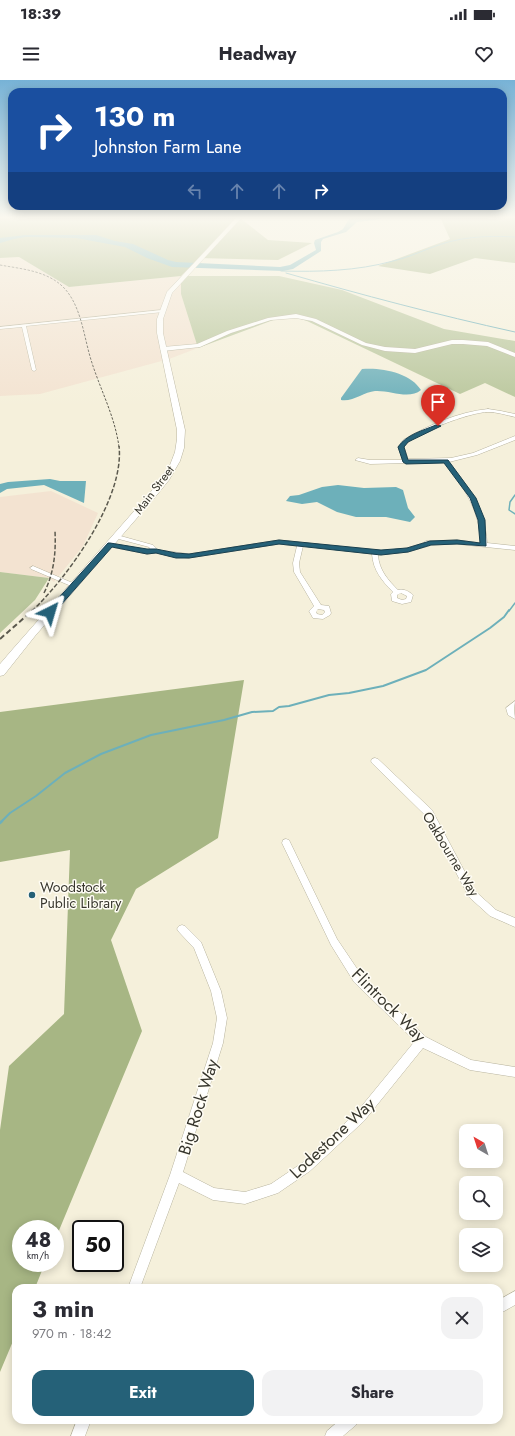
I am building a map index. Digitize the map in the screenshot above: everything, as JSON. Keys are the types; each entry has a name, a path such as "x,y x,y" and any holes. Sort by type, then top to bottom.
{"main road":[{"name":"Main Street","path":"0,672 73,585 114,541 159,487 174,466 181,444 181,430 159,328 162,311 169,293 180,280"}],"street":[{"path":"0,328 162,311"},
{"path":"163,348 198,346 229,332 270,319 296,316 314,320 364,344 385,350 414,351 452,342 463,342 488,344 515,355"},
{"path":"24,325 34,370"},
{"path":"495,405 498,407 497,411"},
{"path":"406,462 401,447 405,441 414,436 487,407 515,416"},
{"path":"358,460 370,462 446,461 475,454 515,438"},
{"path":"446,461 473,498 482,520 484,545"},
{"path":"114,541 147,552 156,551 176,556 189,556 273,542 375,552 408,550 430,543 457,542 515,548"},
{"path":"114,541 151,546 156,551"},
{"path":"301,544 296,563 297,572 318,606"},
{"path":"375,552 375,559 380,574 397,592"},
{"path":"33,568 73,585"},
{"path":"515,704 510,708 511,713 515,716"},
{"name":"Oakbourne Way","path":"375,761 429,813 472,894 493,913 515,923"},
{"name":"Flintrock Way","path":"286,843 334,942 358,979 422,1041 440,1051 470,1064 515,1072"},
{"name":"Big Rock Way","path":"135,1284 176,1175 218,1043 222,1018 216,991 198,945 182,929"},
{"name":"Lodestone Way","path":"176,1175 213,1194 245,1198 274,1189 306,1167 360,1117 422,1041"},
{"path":"503,1305 515,1297"},
{"path":"78,1436 82,1424"},
{"path":"332,1436 346,1424"}],"shaded area":[{"path":"0,280 58,280 69,287 137,280 181,280 181,294 198,348 169,359 40,394 0,396"},
{"path":"51,491 98,513 83,546 54,582 49,578 0,572 0,497"}],"green space":[{"path":"58,280 137,280 69,287"},
{"path":"181,280 298,280 342,290 444,329 515,341 515,397 485,383 460,394 307,321 294,317 276,319 198,348 181,294"},
{"path":"0,572 49,578 35,600 0,633"},
{"path":"244,680 218,838 136,889 111,940 142,1031 63,1220 12,1220 12,1272 41,1272 37,1284 12,1284 12,1344 0,1372 0,1130 9,1066 64,1014 70,850 0,862 0,712"}],"water":[{"path":"362,369 378,369 395,372 410,379 421,390 411,394 375,391 350,400 341,400"},
{"path":"50,479 60,481 86,481 84,503 44,485 7,489 0,493 0,484"},
{"path":"338,485 364,488 396,487 403,490 408,508 415,517 410,522 386,517 356,517 337,512 317,502 302,504 286,501 290,496 299,495 322,487"}],"waterway":[{"path":"312,280 457,319 515,332"},
{"path":"515,495 510,502 509,510 515,514"},
{"path":"509,611 515,603"},
{"path":"0,823 10,813 36,796 65,773 101,754 151,735 224,720 252,712 273,711 279,707 289,706 329,695 349,693 383,686 426,670 490,628 504,617 509,610"}],"railway":[{"path":"55,280 65,289 71,297 79,314 89,354 114,425 119,447"},
{"path":"33,610 62,578 77,558 104,512 113,489 118,467 119,447"},
{"path":"44,593 54,563 55,531"},
{"path":"0,639 33,610"}],"place":[{"name":"Woodstock Public Library","path":"32,895"}],"route":[{"path":"50,612 110,545 147,552 156,551 176,556 196,556 279,542 381,553 408,550 430,543 457,542 484,545 484,532 478,508 468,489 446,461 406,462 401,447 405,441 438,426"}]}
